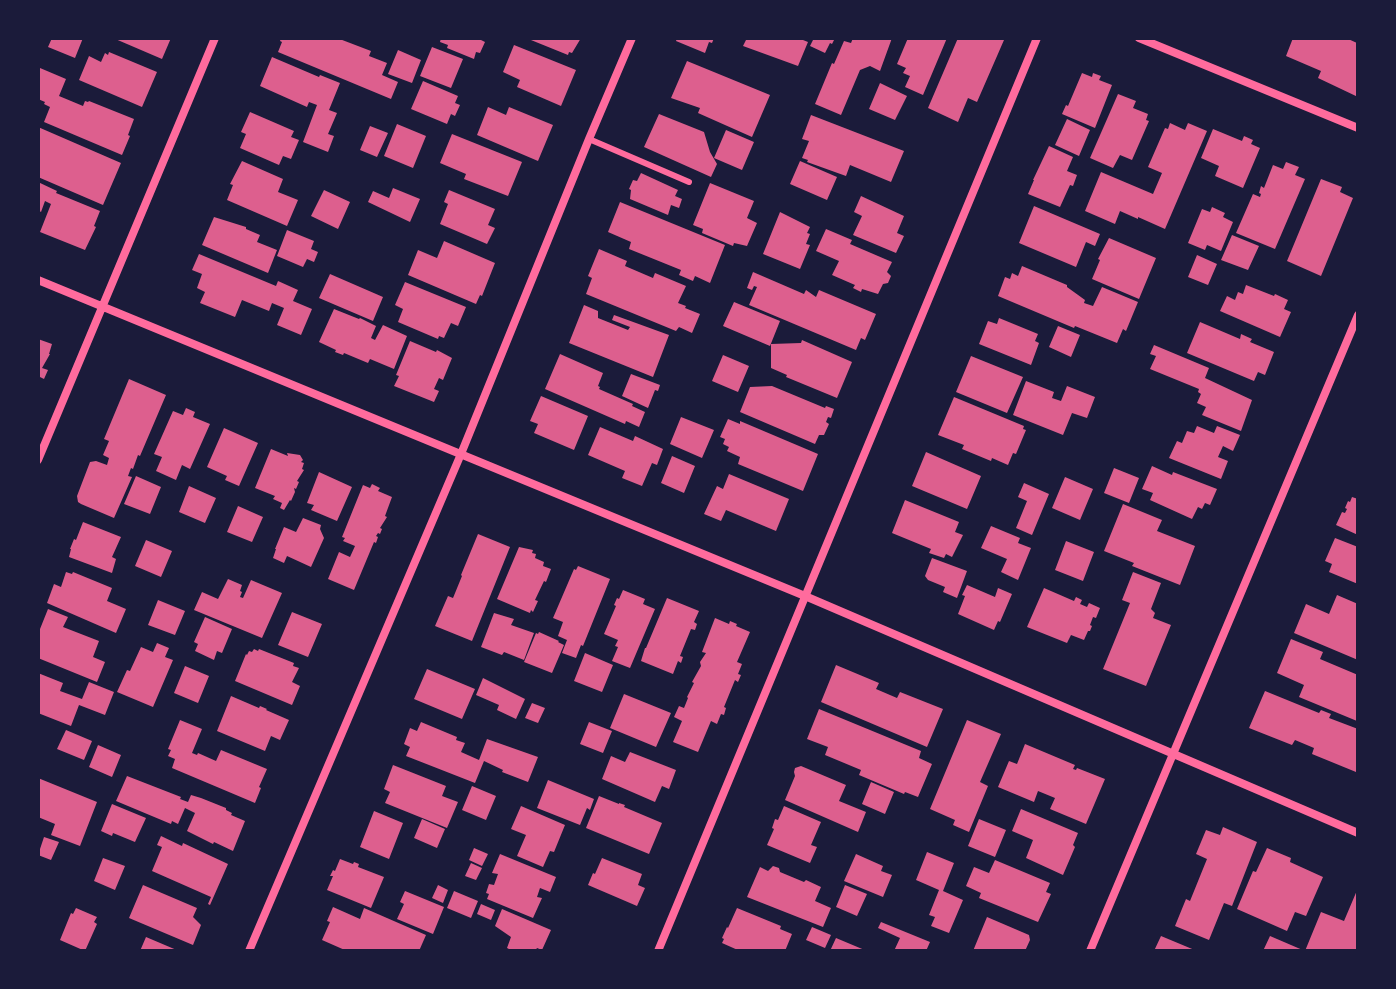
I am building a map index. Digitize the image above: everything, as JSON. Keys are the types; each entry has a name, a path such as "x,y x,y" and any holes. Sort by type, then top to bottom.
{"street":[{"path":"38,460 215,38"},
{"path":"249,951 461,454 632,38"},
{"path":"658,951 1037,38"},
{"path":"1139,38 1358,128"},
{"path":"38,280 805,596 1358,833"},
{"path":"1090,951 1358,315"}],"lane":[{"path":"589,139 689,182"}],"building":[{"path":"52,38 83,38 75,58 48,47"},
{"path":"113,38 171,38 162,59"},
{"path":"281,38 337,38 371,51 369,56 387,63 382,75 398,82 391,99 278,52"},
{"path":"441,38 481,38 485,42 474,59 447,48 448,45 440,42"},
{"path":"526,38 581,38 568,55"},
{"path":"677,38 714,38 705,53 676,41"},
{"path":"747,38 798,38 808,42 798,66 743,46"},
{"path":"814,38 835,38 825,53 810,46"},
{"path":"853,38 892,38 880,71 870,66 860,70 841,115 815,104 844,41 851,43"},
{"path":"908,38 947,38 923,95 905,87 910,76 903,73 906,68 897,64"},
{"path":"958,38 1004,40 977,102 968,98 958,122 928,108"},
{"path":"1293,38 1346,38 1357,43 1358,97 1318,78 1321,71 1286,56"},
{"path":"514,45 576,70 561,106 517,87 520,80 503,72"},
{"path":"432,47 463,59 451,88 420,76"},
{"path":"398,50 421,60 412,83 388,74"},
{"path":"109,52 157,72 142,107 79,80 89,56 101,62 105,53 108,55"},
{"path":"272,57 340,83 329,110 337,113 328,134 334,136 328,152 303,142 317,105 309,102 307,107 260,86"},
{"path":"687,61 770,95 752,137 698,113 700,108 671,98"},
{"path":"40,68 66,79 59,96 83,106 85,101 89,101 134,119 122,155 44,122 50,107 38,99"},
{"path":"1082,73 1101,76 1099,80 1112,85 1095,128 1062,114"},
{"path":"423,81 458,96 455,103 460,105 447,124 411,109"},
{"path":"880,83 907,96 895,120 869,109"},
{"path":"1118,94 1136,101 1133,108 1148,114 1146,120 1149,121 1132,160 1120,155 1113,168 1090,158"},
{"path":"488,107 506,115 509,107 553,125 538,161 477,135"},
{"path":"250,112 294,131 291,137 299,140 291,159 283,156 279,165 240,148 246,134 241,132"},
{"path":"659,114 704,132 717,164 711,177 644,147"},
{"path":"811,115 904,151 891,182 850,165 846,176 802,158 809,141 802,139"},
{"path":"1067,119 1090,130 1079,156 1055,145"},
{"path":"1170,123 1185,130 1188,123 1207,131 1165,229 1120,211 1115,224 1085,211 1101,172 1153,194 1162,173 1148,167"},
{"path":"397,124 426,136 413,168 384,156"},
{"path":"370,126 388,133 377,157 360,150"},
{"path":"38,127 121,163 103,205 38,177"},
{"path":"1213,129 1242,141 1244,136 1260,148 1243,188 1215,176 1219,166 1201,158"},
{"path":"726,130 754,142 742,170 714,158"},
{"path":"452,134 522,162 508,196 464,179 466,174 440,163"},
{"path":"1049,146 1073,157 1067,171 1077,175 1060,207 1028,194"},
{"path":"242,161 283,179 278,192 298,200 287,226 227,200 233,185 230,184"},
{"path":"800,161 837,177 827,200 790,184"},
{"path":"1286,162 1299,167 1295,175 1305,179 1275,249 1236,233 1253,194 1260,197 1261,186 1264,188 1273,165 1283,169"},
{"path":"641,173 678,190 675,196 682,199 679,208 671,205 668,215 630,199 629,189"},
{"path":"1321,179 1342,187 1340,192 1353,198 1321,276 1287,261"},
{"path":"38,182 100,211 85,250 40,232 51,204 45,201 41,212 38,210"},
{"path":"710,183 754,201 747,218 757,223 747,246 734,243 733,246 702,233 703,229 693,225"},
{"path":"393,188 420,199 410,222 368,202 373,191 389,198"},
{"path":"324,190 350,202 338,229 311,216"},
{"path":"449,190 495,209 488,225 495,228 487,244 440,224 448,204 444,202"},
{"path":"861,196 904,216 897,233 904,236 896,253 853,235 862,216 854,212"},
{"path":"620,202 725,245 710,283 695,276 693,281 679,275 681,270 629,249 631,242 608,232"},
{"path":"1034,206 1100,234 1095,246 1086,242 1076,267 1019,243"},
{"path":"1212,207 1225,213 1223,217 1233,222 1221,251 1207,245 1205,250 1188,243 1202,209 1210,212"},
{"path":"780,212 810,227 806,244 810,245 800,269 763,254"},
{"path":"214,217 246,227 260,235 257,242 277,250 268,273 202,245"},
{"path":"826,229 852,240 850,244 892,262 887,272 891,276 888,283 883,284 878,294 862,289 861,292 853,288 855,285 832,275 839,261 816,251"},
{"path":"287,230 314,241 311,249 318,252 314,262 307,259 303,267 277,256"},
{"path":"1232,235 1259,246 1248,270 1221,260"},
{"path":"1109,238 1156,258 1139,299 1092,279"},
{"path":"444,241 495,263 476,304 408,275 418,250 437,258"},
{"path":"599,249 627,261 625,266 653,278 655,273 686,286 678,303 700,314 692,333 679,327 676,331 586,294 592,278 588,276"},
{"path":"199,254 276,286 278,281 298,290 293,301 312,309 301,335 277,325 284,308 272,303 269,311 242,300 235,317 200,303 205,292 197,288 202,274 192,270"},
{"path":"1197,255 1217,264 1208,285 1188,277"},
{"path":"1022,266 1067,285 1085,300 1084,303 1093,306 1102,287 1138,302 1126,331 1123,329 1117,343 998,296 1005,277 1010,279 1012,273 1018,276"},
{"path":"753,272 804,294 806,290 816,297 819,290 876,314 865,340 861,338 856,350 749,305 757,287 754,286 752,290 747,288"},
{"path":"330,274 383,297 373,321 319,298"},
{"path":"405,282 466,307 458,326 451,323 444,338 439,336 438,339 398,322 403,309 395,305"},
{"path":"1246,285 1288,300 1284,309 1291,312 1280,337 1220,311 1227,296 1235,300 1238,292 1243,294"},
{"path":"734,302 780,321 770,346 723,326"},
{"path":"584,305 598,311 598,318 628,330 630,327 612,320 614,315 669,335 653,377 569,343"},
{"path":"334,309 376,326 371,338 375,340 383,325 407,336 394,369 370,359 368,363 343,355 319,342"},
{"path":"999,318 1038,334 1035,341 1039,343 1031,365 979,344 988,321 997,324"},
{"path":"1200,322 1240,339 1241,334 1252,339 1250,342 1274,352 1265,375 1258,372 1254,381 1187,353"},
{"path":"1058,326 1080,335 1071,357 1049,347"},
{"path":"38,339 52,344 42,368 48,370 44,379 38,376"},
{"path":"802,340 852,362 837,398 771,368 771,344 801,343"},
{"path":"410,341 452,358 443,380 439,378 434,389 439,391 434,402 394,386"},
{"path":"1154,345 1209,368 1205,378 1252,400 1241,431 1202,415 1206,407 1197,403 1201,394 1199,389 1150,369 1156,356 1150,354"},
{"path":"560,354 603,373 599,389 645,412 639,427 626,421 625,424 545,389"},
{"path":"723,355 749,366 738,392 712,381"},
{"path":"971,356 1023,377 1007,413 956,392"},
{"path":"631,374 660,385 648,408 622,396"},
{"path":"129,379 166,395 140,456 131,468 128,476 132,477 114,518 81,504 77,496 90,462 107,465 109,458 103,455 109,441 104,439"},
{"path":"1026,381 1054,392 1052,398 1061,401 1067,386 1095,397 1087,418 1072,413 1063,435 1013,415"},
{"path":"772,386 834,409 826,422 829,424 824,435 819,435 815,444 740,412 750,387"},
{"path":"541,396 588,416 574,450 534,433 538,424 530,421"},
{"path":"954,397 1024,426 1026,430 1008,465 962,449 964,445 938,435"},
{"path":"186,408 195,412 193,417 210,424 190,469 182,465 176,480 156,471 162,457 154,454 173,411 183,415"},
{"path":"681,417 714,430 702,458 670,444"},
{"path":"728,419 740,424 740,421 818,454 803,491 738,464 740,457 727,451 729,447 723,444 725,439 720,437"},
{"path":"1197,426 1214,433 1217,426 1240,435 1233,451 1223,446 1218,457 1228,461 1221,479 1169,458 1177,441 1182,443 1187,431 1194,433"},
{"path":"600,427 633,441 635,436 663,449 657,465 652,463 642,486 622,478 625,471 588,455"},
{"path":"224,428 258,443 239,486 225,480 227,476 207,467"},
{"path":"271,449 288,456 287,453 300,455 304,463 295,492 284,510 280,508 282,503 273,499 275,496 255,488"},
{"path":"926,452 981,476 967,509 912,486"},
{"path":"672,456 695,466 684,493 661,483"},
{"path":"1152,466 1217,489 1210,505 1205,503 1202,509 1198,507 1192,519 1150,500 1153,493 1142,489"},
{"path":"1114,468 1139,478 1129,503 1104,493"},
{"path":"319,472 352,487 337,521 311,510 314,505 307,503"},
{"path":"729,474 789,499 776,531 726,510 721,521 704,514 717,486 723,489"},
{"path":"136,476 161,487 150,514 124,504"},
{"path":"1065,477 1093,489 1080,520 1052,508"},
{"path":"1024,483 1049,494 1032,535 1016,528 1027,501 1018,497"},
{"path":"372,484 380,488 378,491 392,497 387,517 354,590 328,579 339,552 350,557 355,546 343,541 345,538 342,537 363,485 370,488"},
{"path":"189,486 216,498 205,523 179,512"},
{"path":"1352,497 1358,499 1358,535 1336,525"},
{"path":"905,500 959,522 955,532 963,535 952,557 929,553 931,549 892,533"},
{"path":"1123,504 1162,520 1157,531 1195,546 1180,585 1104,551"},
{"path":"238,506 263,517 252,542 227,532"},
{"path":"303,518 321,525 324,538 311,567 287,556 284,563 273,558 284,527 296,532"},
{"path":"83,522 121,537 112,557 116,559 112,573 69,557"},
{"path":"991,526 1020,538 1018,543 1031,548 1018,580 1001,572 1007,559 981,548"},
{"path":"478,534 510,547 472,641 435,626 448,596 453,598"},
{"path":"1335,538 1358,547 1358,584 1329,572 1332,564 1325,561"},
{"path":"146,540 172,551 161,577 135,566"},
{"path":"1066,541 1094,552 1083,581 1055,570"},
{"path":"519,547 533,550 535,558 551,569 530,613 497,599"},
{"path":"932,558 967,571 957,598 943,592 945,587 925,576"},
{"path":"578,566 610,579 576,658 562,653 567,640 558,636 563,622 553,618"},
{"path":"66,572 112,588 107,601 126,609 116,633 47,603 54,584 61,587"},
{"path":"1133,572 1161,583 1151,609 1155,613 1153,618 1171,625 1146,686 1103,669 1130,603 1122,600"},
{"path":"228,579 242,585 240,597 243,598 251,580 282,593 262,638 194,610 202,592 218,599"},
{"path":"967,585 995,597 998,588 1012,594 994,630 958,614"},
{"path":"1044,588 1074,601 1076,597 1082,600 1080,604 1087,607 1089,603 1100,608 1084,640 1071,635 1067,643 1027,627"},
{"path":"623,590 645,599 643,604 655,609 630,668 612,661 618,640 604,634"},
{"path":"1337,595 1358,604 1358,660 1294,633 1306,604 1329,614"},
{"path":"667,598 699,611 694,622 697,624 695,630 691,629 680,656 683,657 681,663 678,661 673,674 641,661"},
{"path":"158,600 185,611 175,635 148,625"},
{"path":"48,609 68,617 63,627 99,641 93,657 105,662 97,682 38,658 38,634"},
{"path":"292,612 322,624 308,657 278,645"},
{"path":"494,613 514,619 511,625 534,633 524,660 481,647"},
{"path":"205,617 232,629 222,653 217,651 214,660 195,651 198,644 194,642"},
{"path":"715,618 729,624 730,621 750,632 737,662 742,664 738,674 741,675 738,682 735,680 724,715 721,714 717,724 711,721 698,752 673,742 682,721 674,717 679,706 684,708 706,653 702,652"},
{"path":"539,632 564,645 552,673 524,662"},
{"path":"1291,639 1323,652 1320,659 1358,675 1357,721 1299,697 1304,685 1277,673"},
{"path":"157,643 169,648 165,657 173,660 153,707 117,692 141,647 153,652"},
{"path":"254,649 294,663 293,666 299,668 292,682 300,686 292,705 235,681 246,654"},
{"path":"585,653 613,665 602,692 574,681"},
{"path":"836,665 879,683 876,689 897,698 900,692 943,709 927,747 821,702"},
{"path":"185,666 209,676 198,703 174,693"},
{"path":"427,669 475,689 462,719 414,699"},
{"path":"38,673 63,683 60,691 82,699 89,682 114,692 105,715 79,705 71,726 38,713"},
{"path":"483,678 525,699 516,719 497,710 499,705 476,695"},
{"path":"1265,691 1319,713 1321,710 1331,714 1329,718 1358,729 1356,772 1312,754 1314,748 1295,740 1292,745 1249,728"},
{"path":"624,694 671,713 656,747 610,728"},
{"path":"231,696 289,720 280,740 271,736 265,751 217,731"},
{"path":"532,703 545,708 538,723 525,718"},
{"path":"819,709 921,751 919,758 932,764 918,797 859,775 861,770 825,755 828,747 807,739"},
{"path":"180,720 202,729 192,753 216,761 221,750 267,769 255,803 172,768 175,759 168,756 171,750 168,749"},
{"path":"967,720 1001,734 980,782 988,786 969,832 953,825 955,820 930,809"},
{"path":"421,722 457,737 456,740 465,743 461,752 479,760 487,739 538,757 528,782 484,761 475,783 406,756 410,747 404,744 410,728 417,731"},
{"path":"589,722 612,731 603,753 580,744"},
{"path":"66,730 92,741 84,760 57,749"},
{"path":"1025,744 1075,765 1073,769 1105,779 1086,824 1050,809 1055,798 1038,791 1034,802 998,787 1009,761 1017,764"},
{"path":"98,745 121,755 112,777 89,767"},
{"path":"630,752 676,770 669,789 662,786 655,802 602,779 611,756 625,762"},
{"path":"393,765 446,786 442,796 458,802 447,828 385,803 390,792 384,789"},
{"path":"801,766 846,785 839,801 866,812 858,832 785,800 795,768"},
{"path":"127,776 188,802 191,795 201,798 226,808 231,815 245,821 233,851 187,831 195,813 185,808 178,824 172,821 171,824 116,801"},
{"path":"38,778 97,802 80,846 51,835 55,824 38,817"},
{"path":"548,780 594,799 580,825 537,808"},
{"path":"871,782 894,792 885,814 862,804"},
{"path":"472,786 496,796 486,820 462,810"},
{"path":"599,796 662,823 649,854 586,828"},
{"path":"112,804 146,818 135,842 101,831"},
{"path":"521,806 565,825 554,852 550,851 543,867 517,856 526,835 511,829"},
{"path":"784,806 821,822 811,845 817,847 810,863 767,845 775,819 778,820"},
{"path":"1021,809 1078,833 1063,875 1026,858 1033,840 1012,831"},
{"path":"374,811 403,823 389,859 360,847"},
{"path":"422,819 445,829 437,848 414,838"},
{"path":"979,819 1006,830 995,857 968,846"},
{"path":"1223,827 1257,842 1232,906 1224,903 1209,940 1175,926 1186,899 1190,901 1207,859 1196,854 1206,830 1220,835"},
{"path":"161,836 228,864 210,905 211,897 152,871 162,847 157,845"},
{"path":"44,837 59,842 51,860 38,855"},
{"path":"474,848 488,854 482,866 469,860"},
{"path":"1267,848 1323,877 1306,916 1295,912 1287,931 1237,909 1253,871 1256,872"},
{"path":"927,852 954,863 943,891 963,900 949,933 931,926 935,917 929,915 939,890 916,880"},
{"path":"500,854 556,877 550,892 540,888 537,897 542,898 533,918 487,899 489,884 494,885 498,874 492,873"},
{"path":"856,854 883,866 881,871 892,875 883,897 844,881"},
{"path":"103,858 125,866 115,890 94,881"},
{"path":"602,858 642,874 638,885 645,888 637,906 588,885"},
{"path":"340,859 359,864 358,867 384,877 371,908 327,890 333,876 330,876"},
{"path":"995,860 1050,883 1046,892 1051,894 1038,922 979,898 981,893 966,886 974,867 989,873"},
{"path":"471,863 482,868 476,880 465,876"},
{"path":"773,866 780,872 821,887 815,901 831,908 823,927 747,897 760,867 768,871"},
{"path":"143,885 197,908 193,917 201,925 193,945 129,918"},
{"path":"438,885 448,890 443,903 432,898"},
{"path":"845,885 867,894 857,916 836,907"},
{"path":"1358,888 1358,951 1305,951 1321,912 1344,921"},
{"path":"405,891 444,907 433,934 397,919 404,904 400,902"},
{"path":"454,891 478,901 471,918 447,908"},
{"path":"481,904 495,910 491,920 477,914"},
{"path":"333,907 360,919 364,908 426,935 419,951 347,951 322,940"},
{"path":"76,908 97,917 85,951 60,940"},
{"path":"737,908 781,926 780,929 792,934 785,951 740,951 722,943"},
{"path":"502,909 551,930 542,950 513,951 507,948 511,937 495,926"},
{"path":"987,917 1029,935 1025,951 973,951"},
{"path":"881,922 930,942 926,951 894,951 900,938 878,928"},
{"path":"812,927 831,935 825,948 806,940"},
{"path":"1161,936 1197,951 1154,951"},
{"path":"1270,936 1305,951 1263,951"},
{"path":"146,937 179,951 140,951"},
{"path":"836,938 867,951 830,951"}]}
